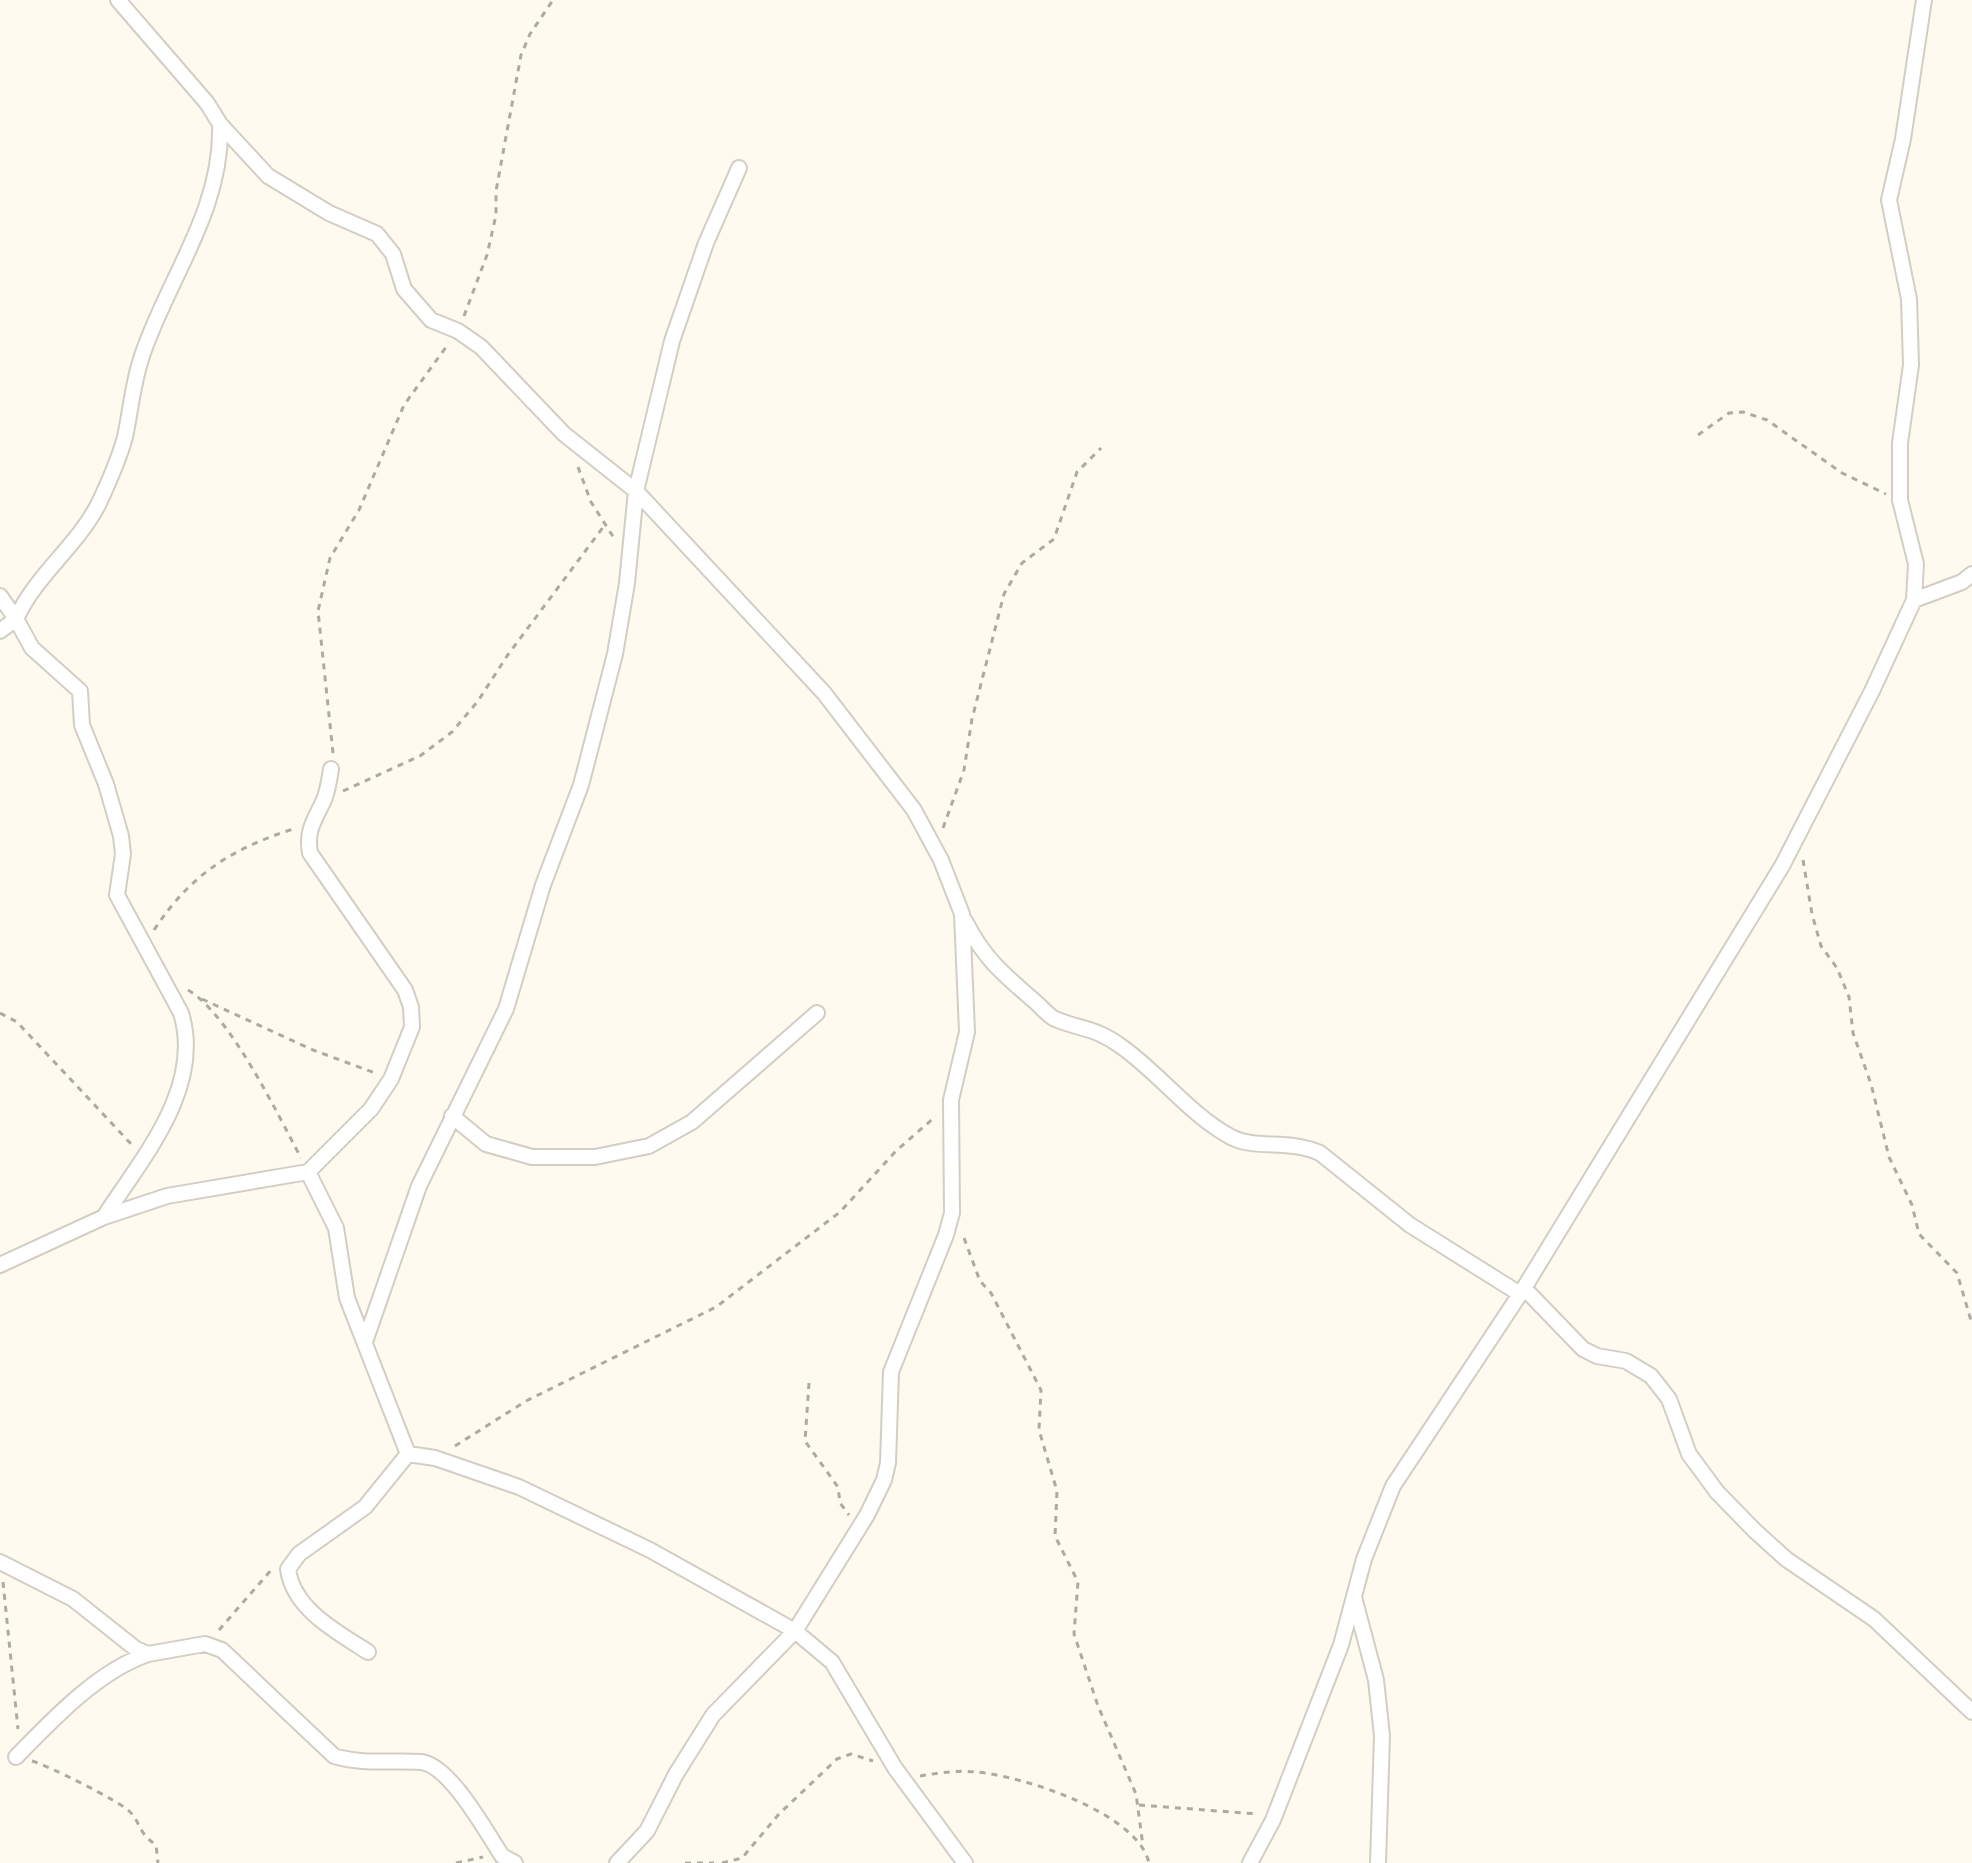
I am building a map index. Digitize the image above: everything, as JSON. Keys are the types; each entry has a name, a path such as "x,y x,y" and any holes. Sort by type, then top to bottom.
{"street":[{"path":"118,0 207,103 220,124 268,176 329,213 377,234 393,254 404,289 431,320 458,331 481,347 564,434 636,491 714,572 858,735 914,810 941,860 980,951 994,968 1052,1018 1082,1024 1123,1047 1200,1116 1233,1138 1251,1143 1303,1146 1320,1153 1410,1225 1522,1291 1583,1349 1597,1356 1626,1361 1651,1376 1669,1399 1689,1454 1717,1492 1786,1559 1874,1619 1972,1712"},
{"path":"1250,1863 1273,1820 1341,1645 1375,1526 1393,1486 1522,1291 1798,833 1872,691 1914,600 1916,564 1900,500 1900,443 1911,365 1909,299 1889,200 1903,139 1924,0"},
{"path":"0,631 16,619 42,575 88,521 114,467 124,440 141,357 181,272 212,185 221,148 220,124"},
{"path":"366,1339 419,1186 506,1009 543,885 581,785 615,654 636,491 672,341 706,243 739,168"},
{"path":"1914,600 1962,582 1972,574"},
{"path":"0,596 32,648 80,691 82,725 106,784 121,836 123,854 117,895 154,969 181,1013 187,1032 187,1058 172,1107 144,1158 104,1217"},
{"path":"0,1265 104,1217 167,1196 308,1172 361,1121 391,1079 412,1027 411,1007 405,990 310,853 307,838 311,823 325,799 331,769"},
{"path":"617,1863 647,1831 683,1762 713,1715 795,1631 884,1480 891,1372 952,1213 951,1100 967,1032 962,914"},
{"path":"452,1116 486,1144 532,1157 595,1157 649,1146 692,1122 817,1013"},
{"path":"308,1172 336,1228 347,1298 366,1339 408,1454"},
{"path":"408,1454 435,1458 532,1493 650,1550 795,1631 832,1662 898,1771 965,1863"},
{"path":"368,1652 322,1623 295,1590 288,1569 299,1554 365,1507 408,1454"},
{"path":"2,1558 73,1599 136,1649 148,1654"},
{"path":"1354,1597 1376,1680 1382,1736 1378,1863"},
{"path":"16,1757 48,1725 115,1670 148,1654 205,1644 231,1657 334,1756 355,1762 430,1764 447,1777 509,1860"}],"path":[{"path":"331,769 333,744 318,611 330,558 359,510 404,405 458,331 487,255 521,55 553,0"},
{"path":"1698,435 1729,413 1743,412 1767,420 1852,478 1900,500"},
{"path":"941,860 943,821 964,770 972,719 1004,594 1022,563 1054,539 1077,472 1101,448"},
{"path":"576,462 604,526 629,556"},
{"path":"325,799 420,756 452,732 478,701 507,656 604,526"},
{"path":"143,946 181,890 208,868 274,835 311,823"},
{"path":"1798,833 1812,914 1821,946 1837,968 1849,997 1853,1033 1871,1084 1889,1157 1912,1205 1919,1234 1957,1273 1972,1324"},
{"path":"154,969 202,999 313,1050 391,1079"},
{"path":"202,999 236,1046 308,1172"},
{"path":"0,1013 17,1022 144,1158"},
{"path":"435,1458 526,1401 716,1307 840,1212 896,1151 951,1100"},
{"path":"952,1213 980,1281 991,1293 1041,1390 1039,1430 1057,1491 1055,1536 1078,1582 1074,1634 1098,1706 1139,1805 1143,1846"},
{"path":"809,1383 805,1441 838,1487 843,1510 859,1527"},
{"path":"205,1644 267,1574 299,1554"},
{"path":"722,1863 742,1858 779,1814 841,1756 858,1755 898,1771 992,1773 1108,1815 1137,1836 1149,1863"},
{"path":"1139,1805 1220,1809 1260,1814 1273,1820"},
{"path":"456,1863 509,1860"},
{"path":"685,1863 714,1863"}]}
